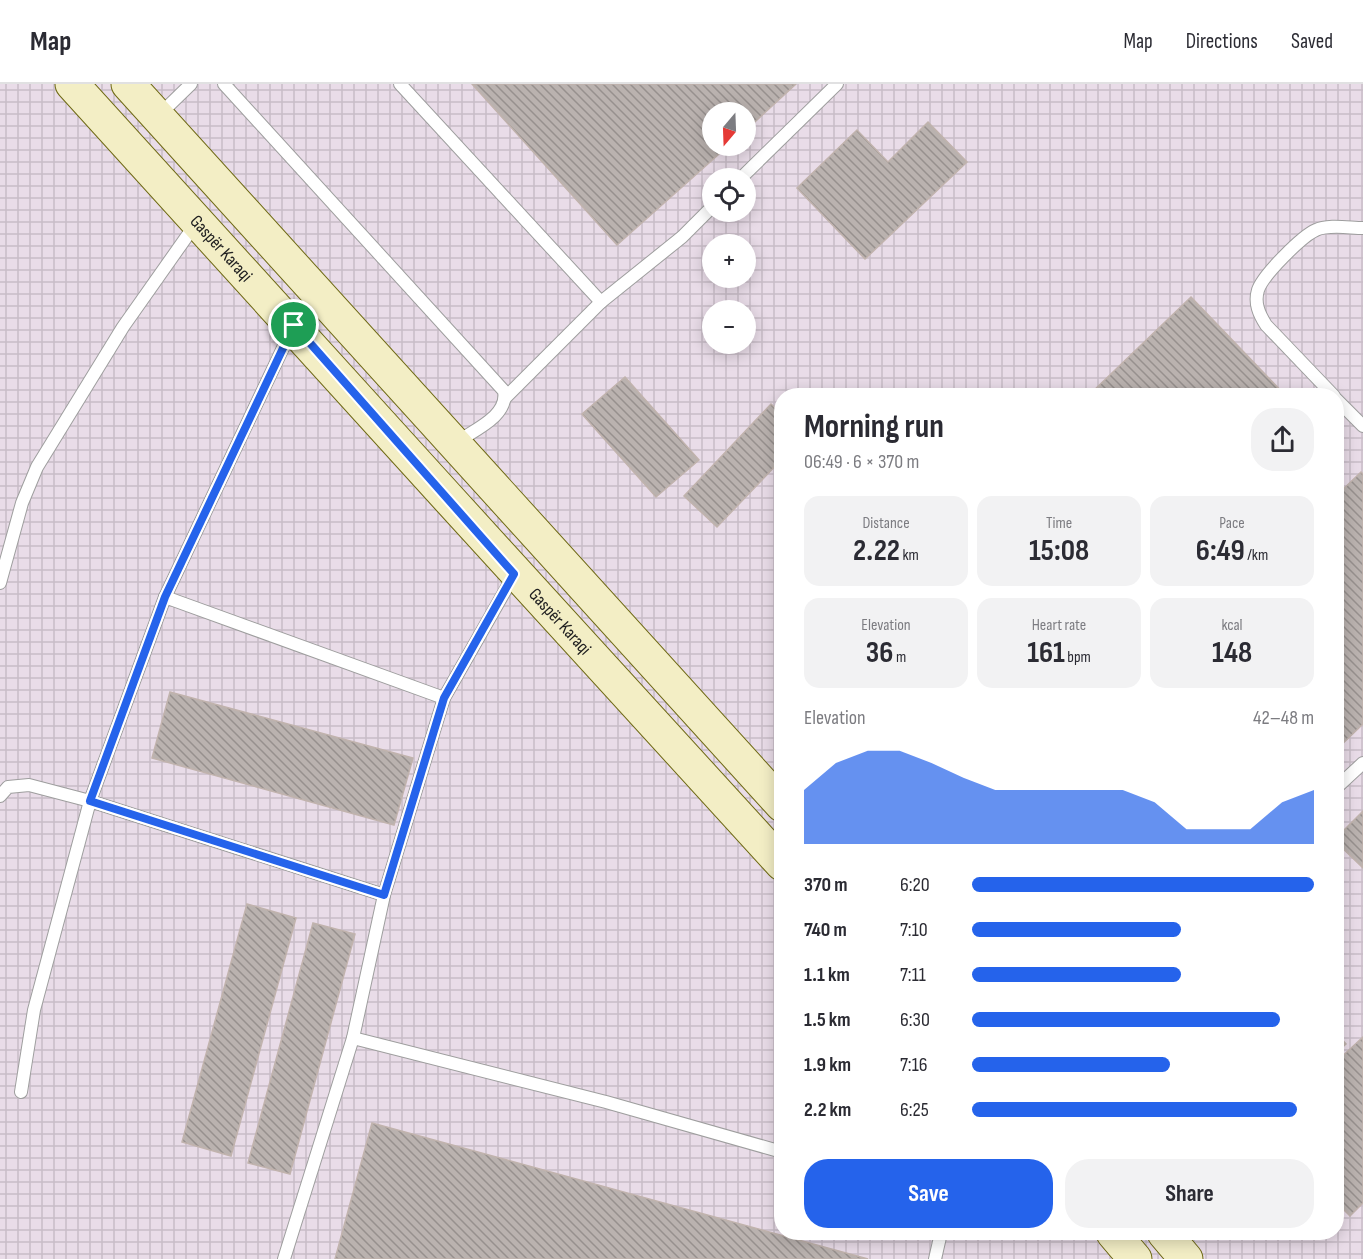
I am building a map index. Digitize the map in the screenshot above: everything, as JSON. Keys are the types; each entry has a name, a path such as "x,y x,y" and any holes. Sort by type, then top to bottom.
{"main road":[{"name":"Gaspër Karaqi","path":"72,84 294,325 514,574 774,855"},
{"path":"128,84 774,796"},
{"path":"1119,1240 1135,1259"},
{"path":"1170,1240 1186,1259"}],"lane":[{"path":"157,117 191,84"},
{"path":"224,84 499,385 505,398"},
{"path":"400,84 601,302"},
{"path":"751,168 837,84"},
{"path":"456,443 500,412 505,398 601,302 682,237 702,217"},
{"path":"0,583 22,503 37,467 123,327 198,221"},
{"path":"1326,388 1266,325 1259,314 1256,302 1258,289 1265,278 1306,236 1318,228 1363,228"},
{"path":"21,1092 34,1010 90,801 165,597 294,325"},
{"path":"1344,406 1363,426"},
{"path":"284,1259 353,1038 384,895 444,698 514,574"},
{"path":"165,597 444,698"},
{"path":"1344,781 1363,763"},
{"path":"0,796 8,788 29,785 90,801 384,895"},
{"path":"353,1038 606,1102 774,1150"},
{"path":"935,1259 939,1240"}],"shaded area":[{"path":"0,84 1363,84 1363,1259 0,1259"}],"building":[{"path":"472,84 796,84 756,121 756,102 702,102 702,156 717,156 617,245"},
{"path":"928,122 967,162 865,259 797,188 857,130 888,162"},
{"path":"1191,297 1278,388 1096,388"},
{"path":"625,377 699,460 656,497 582,414"},
{"path":"771,404 774,407 774,467 717,527 684,496"},
{"path":"1361,472 1363,474 1363,724 1344,742 1344,488"},
{"path":"170,692 413,758 394,825 152,758"},
{"path":"1363,811 1363,868 1344,850 1344,830"},
{"path":"247,904 296,918 231,1156 182,1142"},
{"path":"313,923 355,934 290,1174 248,1163"},
{"path":"1363,1037 1363,1203 1350,1216 1344,1210 1344,1055"},
{"path":"372,1123 774,1233 774,1240 799,1240 868,1259 335,1259"}],"route":[{"path":"294,325 434,480 514,574 444,698 384,895 90,801 165,597 294,325"}]}
